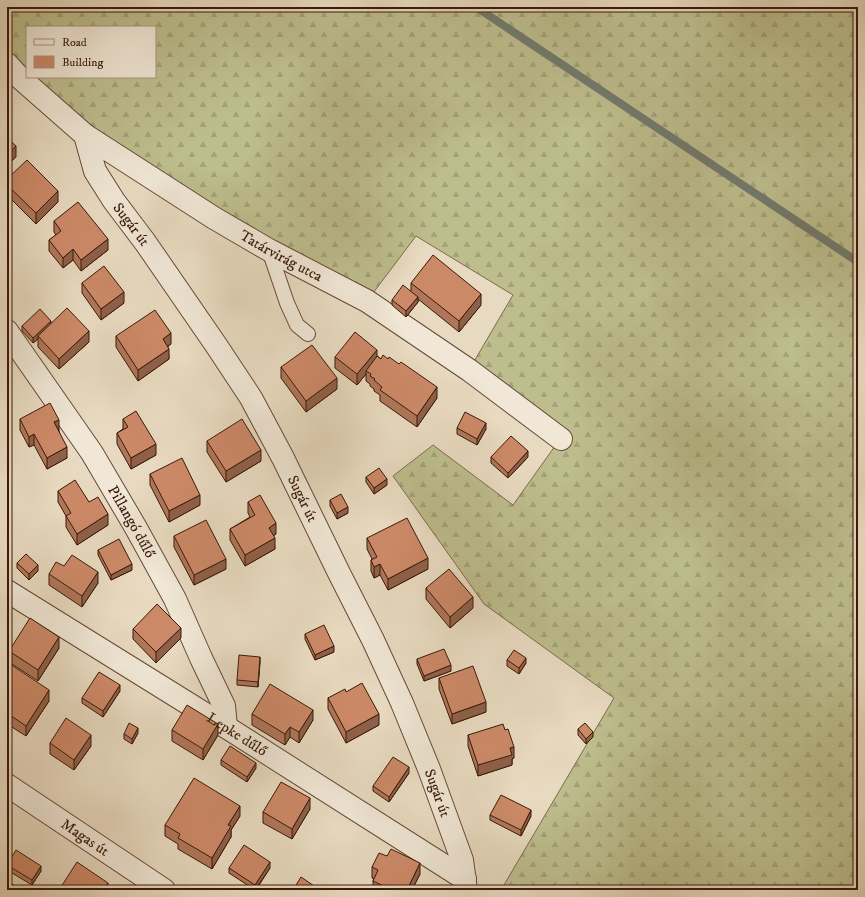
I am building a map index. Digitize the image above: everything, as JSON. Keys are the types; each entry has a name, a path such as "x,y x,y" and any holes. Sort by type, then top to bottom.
{"street":[{"name":"Tatárvirág utca","path":"7,64 19,77 85,135 214,218 269,250 367,301 468,370 561,439"},
{"name":"Sugár út","path":"85,135 95,171 114,201 154,255 251,398 284,458 373,640 402,703 454,835 462,860 466,885"},
{"name":"Pillangó dűlő","path":"7,331 92,453 168,586 224,706 226,728"},
{"name":"Lepke dűlő","path":"7,591 226,728 466,885"},
{"name":"Magas út","path":"7,785 164,890"}],"lane":[{"path":"269,250 294,320 297,325 308,334"}],"green space":[{"path":"7,7 858,7 858,890 501,890 614,698 484,604 393,476 433,445 513,505 560,439 469,370 513,295 416,236 367,301 214,218 7,64"}],"building":[{"path":"7,138 16,146 7,155"},
{"path":"27,160 58,191 36,213 7,185 7,179"},
{"path":"78,202 108,239 81,260 73,249 63,258 49,240 61,231 54,221"},
{"path":"433,255 481,294 459,321 411,283"},
{"path":"104,266 124,292 101,309 82,283"},
{"path":"403,285 418,297 406,311 392,300"},
{"path":"67,308 89,331 59,359 38,336"},
{"path":"40,309 51,321 33,338 22,326"},
{"path":"155,310 171,333 163,339 169,349 138,370 116,336"},
{"path":"355,332 377,350 357,374 335,357"},
{"path":"312,345 337,378 306,401 281,367"},
{"path":"383,355 399,364 401,362 437,387 417,416 380,390 382,387 370,376 371,374 366,371 377,356 381,359"},
{"path":"50,403 59,420 54,422 67,447 47,458 34,434 29,437 20,419"},
{"path":"136,411 156,444 131,458 117,433 128,427 123,419"},
{"path":"465,412 486,423 477,439 457,428"},
{"path":"242,419 261,450 226,471 207,441"},
{"path":"511,436 528,451 508,473 491,457"},
{"path":"182,458 200,495 169,511 150,474"},
{"path":"379,468 387,479 374,488 366,477"},
{"path":"75,480 89,502 98,497 108,514 77,534 66,516 71,513 58,491"},
{"path":"341,494 348,507 337,513 330,500"},
{"path":"260,495 276,523 269,528 275,538 245,555 230,529 255,515 248,502"},
{"path":"407,518 428,558 388,579 380,564 374,567 371,560 377,557 367,538"},
{"path":"206,520 226,559 194,575 174,536"},
{"path":"119,539 132,564 111,575 98,550"},
{"path":"26,554 38,565 29,574 17,563"},
{"path":"72,555 98,572 82,596 49,574 56,562 64,566"},
{"path":"449,569 473,597 450,617 426,588"},
{"path":"157,604 181,628 156,652 133,629"},
{"path":"30,618 59,637 38,670 9,651"},
{"path":"324,625 334,646 315,655 305,634"},
{"path":"444,649 451,665 424,676 417,659"},
{"path":"514,650 526,658 519,668 507,660"},
{"path":"239,655 260,657 258,682 237,680"},
{"path":"7,662 49,690 26,726 7,713"},
{"path":"473,666 486,702 452,714 439,678"},
{"path":"99,672 120,685 103,711 82,698"},
{"path":"362,683 379,714 346,732 328,698 345,689 346,692"},
{"path":"270,684 313,710 299,732 290,727 285,734 252,714"},
{"path":"187,705 218,724 203,749 172,730"},
{"path":"66,718 91,735 74,760 50,743"},
{"path":"129,723 138,728 132,739 124,734"},
{"path":"585,723 593,732 586,739 578,729"},
{"path":"503,724 505,730 508,729 514,747 510,748 512,755 478,765 468,735"},
{"path":"230,746 256,763 247,777 221,760"},
{"path":"393,757 409,767 389,797 373,786"},
{"path":"194,778 240,806 228,825 231,826 212,858 178,838 180,834 165,825"},
{"path":"281,782 310,798 292,829 263,812"},
{"path":"501,795 531,810 521,830 490,815"},
{"path":"244,845 270,862 255,885 229,868"},
{"path":"391,849 420,863 407,890 392,890 373,881 378,870 372,867 379,853 387,856"},
{"path":"16,850 41,866 32,880 7,865"},
{"path":"77,862 108,883 103,890 59,890"},
{"path":"301,877 320,890 293,890"},
{"path":"7,881 22,890 7,890"},
{"path":"335,885 341,890 332,890"}],"waterway":[{"path":"476,7 858,262"}]}
